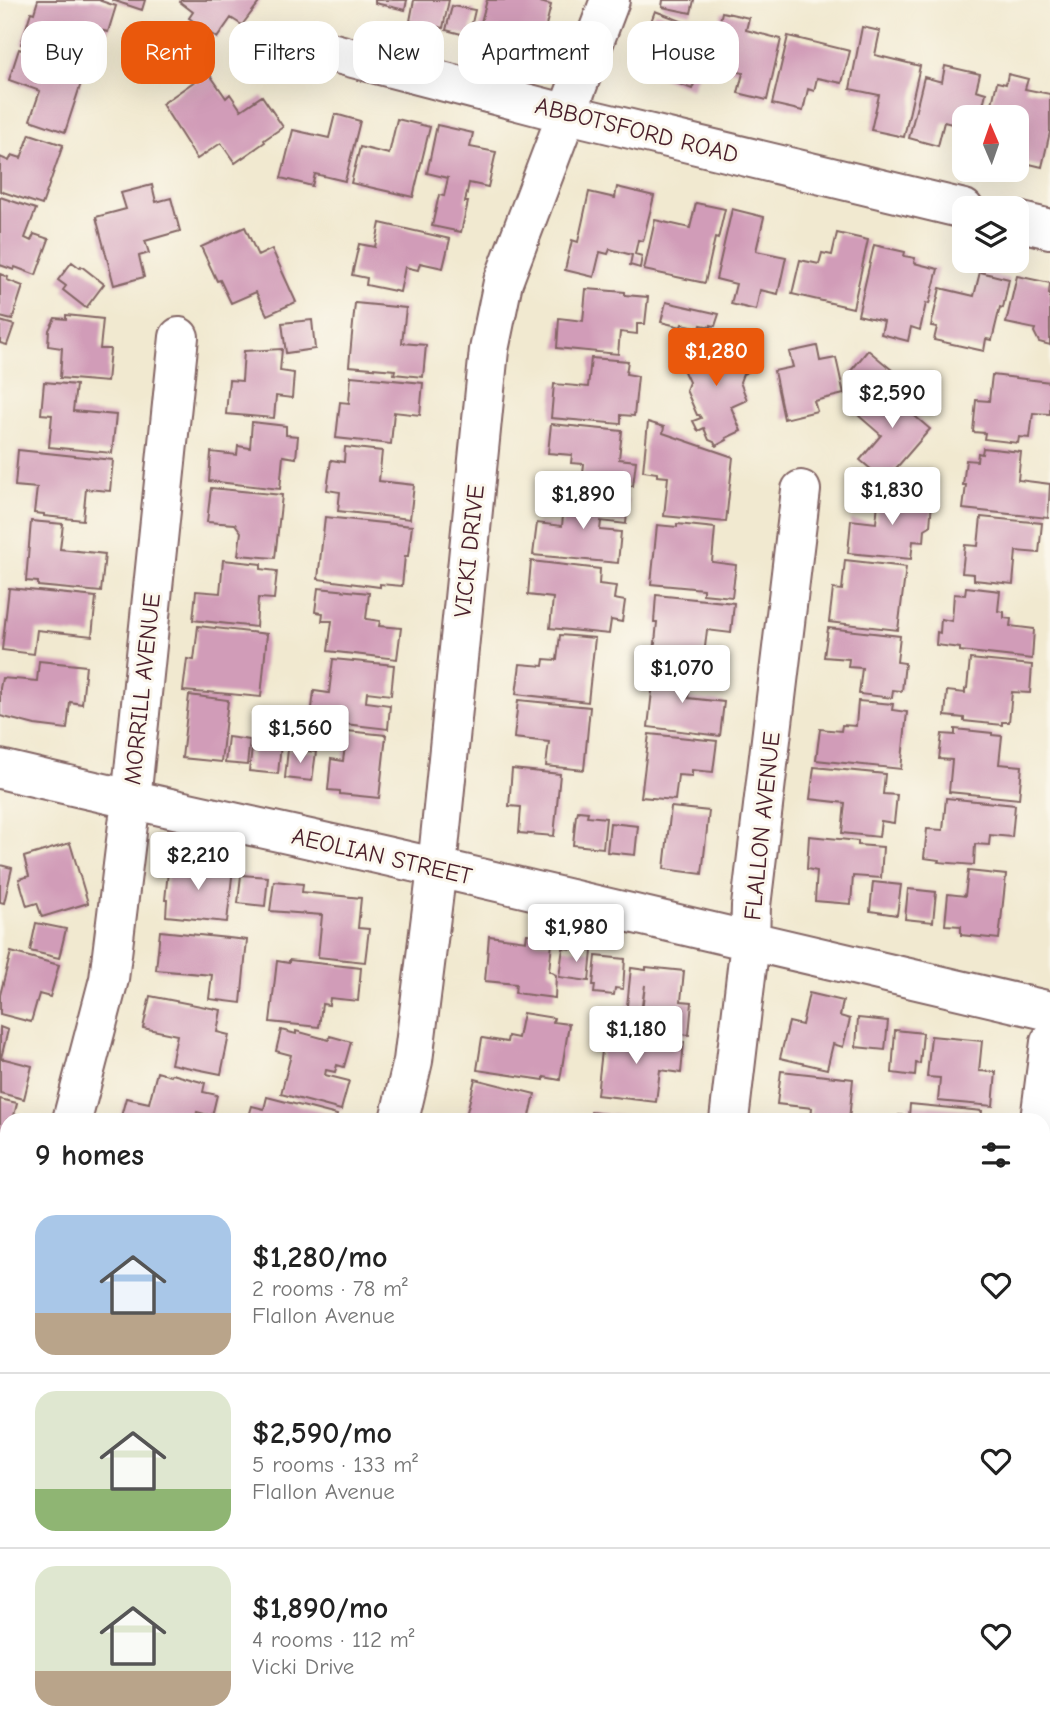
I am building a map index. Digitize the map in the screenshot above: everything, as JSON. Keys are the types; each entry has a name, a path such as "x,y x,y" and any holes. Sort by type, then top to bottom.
{"street":[{"name":"VICKI DRIVE","path":"401,1113 413,1061 437,868 489,350 503,282 610,0"},
{"name":"ABBOTSFORD ROAD","path":"339,54 568,114 952,206"},
{"path":"1029,225 1050,229"},
{"name":"MORRILL AVENUE","path":"74,1113 109,979 131,800 179,337"},
{"name":"FLALLON AVENUE","path":"730,1113 750,942 751,905 801,490"},
{"name":"AEOLIAN STREET","path":"0,769 1050,1011"},
{"path":"1041,1113 1050,1042"}],"building":[{"path":"38,0 102,0 116,6 108,32 107,21 28,21 31,12 34,13"},
{"path":"112,0 145,0 142,10"},
{"path":"261,0 245,21 231,18 217,38 215,21 193,21 189,18 193,12 180,2"},
{"path":"375,0 407,0 405,10 375,3"},
{"path":"414,0 449,0 444,23 444,21 410,21"},
{"path":"487,0 540,0 551,5 547,21 481,21"},
{"path":"663,0 694,0 691,13 662,7"},
{"path":"452,6 475,10 472,21 458,21 458,33 446,30"},
{"path":"655,11 681,21 651,21"},
{"path":"722,12 749,18 746,30 781,39 767,100 738,93 743,73 739,72 739,21 720,21"},
{"path":"862,27 880,31 875,55 920,66 904,137 871,130 879,95 850,89"},
{"path":"788,36 850,51 842,83 817,78 814,91 808,89 803,111 772,104"},
{"path":"19,49 21,84 81,84 65,132 30,120 40,91 9,80"},
{"path":"945,66 980,74 976,90 986,93 983,105 952,105 952,124 944,122 938,146 909,138 924,77 942,82"},
{"path":"1008,74 1028,79 1025,89 1050,94 1050,132 1042,167 1029,164 1029,105 992,105 997,82 1006,84"},
{"path":"215,82 226,98 230,94 241,110 262,96 283,127 235,163 221,143 197,159 162,104 191,84"},
{"path":"679,84 694,84 692,89"},
{"path":"335,114 360,121 345,181 315,174 312,186 281,178 293,130 329,138"},
{"path":"397,119 430,127 413,197 351,183 360,147 389,154"},
{"path":"437,125 473,133 470,147 496,152 488,187 469,183 461,232 432,226 439,195 444,196 448,178 427,173"},
{"path":"30,134 63,145 42,205 0,191 0,157 9,161 12,155 21,158"},
{"path":"152,185 156,202 171,198 180,231 145,241 149,253 139,256 144,277 114,285 96,217 126,209 121,193"},
{"path":"617,187 654,196 643,241 638,240 635,254 642,256 640,268 630,265 632,255 610,249 608,254 600,252 594,277 565,270 572,240 578,242 589,192 615,198"},
{"path":"0,197 36,209 25,238 31,241 34,234 49,239 36,275 0,265"},
{"path":"696,203 725,209 705,283 644,270 655,220 690,228"},
{"path":"732,209 764,217 756,251 786,257 778,294 760,290 756,310 731,304 736,284 716,279"},
{"path":"380,223 450,239 443,268 420,263 418,270 405,267 400,292 366,285 367,278 352,275 359,244 375,247"},
{"path":"245,227 258,256 272,249 296,302 267,315 256,292 231,303 201,247"},
{"path":"837,233 868,240 853,308 792,294 800,260 819,264 822,253 832,255"},
{"path":"874,245 905,252 904,256 915,258 914,263 938,269 920,330 911,327 908,341 881,334 884,321 858,315"},
{"path":"72,262 104,284 86,308 63,290 66,286 58,280"},
{"path":"980,273 1009,279 992,340 986,339 984,351 934,340 937,327 931,326 940,288 974,296"},
{"path":"0,274 23,286 12,320 0,317"},
{"path":"1017,276 1050,283 1050,345 1039,342 1035,329 1006,323"},
{"path":"586,289 648,297 645,324 637,324 637,334 620,332 618,354 557,348 559,318 583,321"},
{"path":"666,302 719,314 715,326 701,325 700,328 682,324 681,327 661,322"},
{"path":"355,303 406,308 402,343 426,345 423,377 394,374 395,370 349,366"},
{"path":"66,315 103,319 100,349 110,349 107,382 60,378 62,348 48,346 49,330 55,318 66,319"},
{"path":"312,320 315,349 286,353 282,323"},
{"path":"0,321 14,325 7,345 0,343"},
{"path":"734,337 750,371 743,374 740,382 747,400 731,407 741,431 716,446 709,440 704,428 698,431 693,421 701,418 697,415 686,390 689,382 679,361"},
{"path":"817,346 820,361 836,358 844,394 814,401 817,411 784,419 774,371 793,367 789,352"},
{"path":"282,349 280,371 294,373 292,398 276,396 274,418 226,414 229,380 242,381 244,351"},
{"path":"868,350 892,370 873,392 850,372"},
{"path":"591,358 628,361 626,374 638,376 634,416 621,415 621,424 551,418 554,384 588,387"},
{"path":"992,375 1050,382 1050,414 1033,413 1030,438 1019,437 1018,443 984,439 985,433 973,432 976,400 989,401"},
{"path":"351,376 423,383 420,415 394,412 391,444 336,438 340,402 349,403"},
{"path":"899,380 909,388 908,400 903,406 930,429 885,481 860,460 881,435 859,416 888,383"},
{"path":"44,382 76,385 73,411 116,415 112,453 49,447 52,415 41,414"},
{"path":"252,422 286,426 286,435 298,436 296,458 283,456 280,489 209,481 211,452 237,455 238,446 250,448"},
{"path":"648,422 664,427 663,433 733,457 726,522 664,516 668,477 643,471"},
{"path":"551,424 622,431 619,459 636,461 633,486 616,484 615,495 581,491 584,464 571,463 572,455 548,453"},
{"path":"345,447 382,451 379,481 414,485 410,519 338,511 340,492 327,490 331,460 344,462"},
{"path":"983,448 1021,452 1018,480 1050,484 1048,518 963,509 966,460 977,461 978,453 982,454"},
{"path":"18,450 113,460 110,491 86,489 83,520 34,513 37,488 15,486"},
{"path":"211,488 282,495 275,558 238,555 241,532 235,524 207,522"},
{"path":"879,492 918,496 917,501 932,502 930,526 925,529 924,542 913,541 911,559 848,553 851,520 876,523"},
{"path":"565,495 628,501 626,524 601,521 600,530 621,532 618,563 533,555 537,523 562,526"},
{"path":"325,517 412,526 402,586 380,584 380,587 318,579"},
{"path":"981,517 1042,523 1039,553 1016,551 1013,584 974,580 974,574 962,573 965,545 978,546"},
{"path":"31,521 63,524 60,549 105,554 101,592 38,586 38,582 26,581"},
{"path":"677,524 715,528 712,562 736,565 732,597 703,594 703,589 651,584 657,525 677,527"},
{"path":"223,560 261,564 261,569 277,571 274,599 258,598 256,627 193,620 196,591 220,593"},
{"path":"845,560 906,567 898,630 829,622 833,589 842,590"},
{"path":"531,561 600,569 599,584 616,586 614,599 625,601 622,622 611,620 609,634 550,628 553,598 528,595"},
{"path":"966,587 1000,591 998,611 1004,612 1004,618 1011,619 1010,626 1034,629 1032,659 960,651 960,648 936,645 941,619 952,621 954,594 965,595"},
{"path":"9,588 96,597 92,636 37,630 34,654 2,650"},
{"path":"318,588 369,593 366,619 380,621 379,626 401,628 397,659 328,651 332,621 322,621 323,613 315,612"},
{"path":"656,595 734,603 731,633 707,630 703,664 665,660 665,656 654,654"},
{"path":"198,626 267,634 261,697 183,691 187,659 194,660"},
{"path":"828,628 900,636 897,662 905,663 902,691 893,690 892,698 859,694 862,668 848,667 849,659 824,657"},
{"path":"560,635 595,638 588,702 516,694 520,664 543,666 544,659 557,660"},
{"path":"333,659 394,665 391,695 367,692 366,702 390,705 388,729 328,722 328,719 311,717 314,691 329,693"},
{"path":"970,659 1032,665 1030,693 1012,692 1009,722 1002,722 1002,725 945,716 947,691 965,693"},
{"path":"39,661 86,666 82,704 70,702 67,729 35,725 0,716 2,678 37,681"},
{"path":"655,665 692,669 688,698 724,702 720,736 648,727"},
{"path":"189,695 228,700 221,762 182,758"},
{"path":"518,700 590,707 584,770 546,766 549,742 514,738"},
{"path":"858,701 893,704 892,710 907,712 901,769 816,760 820,729 841,731 842,725 856,726"},
{"path":"955,729 1002,736 999,764 1022,766 1019,799 949,792 952,760 939,759 942,734 955,735"},
{"path":"347,731 386,735 379,798 328,790 331,759 343,761"},
{"path":"649,734 717,741 713,772 692,770 692,776 678,775 675,800 641,797"},
{"path":"228,737 250,740 247,765 225,763"},
{"path":"253,741 281,744 278,774 249,771"},
{"path":"288,749 316,752 312,781 285,778"},
{"path":"814,767 885,774 883,794 897,795 894,823 881,821 879,837 842,833 845,803 810,799"},
{"path":"512,769 560,774 554,836 519,833 521,807 509,806"},
{"path":"946,798 1015,805 1012,837 990,835 989,845 975,844 974,865 924,858 927,829 943,830"},
{"path":"671,807 709,811 702,874 664,869"},
{"path":"578,811 588,812 587,816 606,818 603,848 573,845"},
{"path":"610,823 638,826 635,855 607,852"},
{"path":"809,836 858,841 858,845 883,847 881,878 853,876 851,904 815,901 817,871 807,869"},
{"path":"70,843 88,903 42,917 37,903 27,906 19,879 29,876 24,857"},
{"path":"169,862 233,868 227,922 166,916"},
{"path":"0,865 12,868 4,903 0,902"},
{"path":"968,871 1006,875 999,939 961,935 961,926 945,925 948,894 965,896"},
{"path":"241,875 268,877 265,906 238,903"},
{"path":"274,881 303,884 302,892 361,898 358,928 369,929 365,962 318,957 322,915 270,911"},
{"path":"873,882 901,885 897,915 870,911"},
{"path":"908,889 936,892 933,922 905,919"},
{"path":"36,923 66,929 59,958 30,951"},
{"path":"160,931 247,940 241,1003 209,999 212,975 156,970"},
{"path":"527,934 536,935 536,942 552,943 549,971 556,975 555,998 515,993 516,984 485,981 489,936 526,941"},
{"path":"563,948 592,951 589,981 559,977"},
{"path":"11,952 59,965 50,997 39,994 31,1022 0,1014 0,995"},
{"path":"596,956 625,959 623,989 615,988 614,995 594,993"},
{"path":"289,960 361,968 358,1001 330,998 329,1005 322,1004 319,1027 270,1022 277,961 289,963"},
{"path":"646,967 684,971 681,1001 692,1002 689,1035 640,1030 645,985 639,1026 625,1025 631,968 646,970"},
{"path":"809,993 843,1001 840,1016 850,1019 843,1047 833,1044 827,1069 780,1058 789,1022 802,1025"},
{"path":"150,996 221,1010 217,1032 229,1035 221,1074 171,1064 177,1035 143,1028"},
{"path":"523,1013 554,1018 553,1022 569,1024 560,1080 477,1070 482,1038 507,1042 508,1036 518,1038"},
{"path":"858,1018 888,1021 885,1050 856,1047"},
{"path":"0,1027 8,1030 1,1058 32,1066 24,1099 0,1093"},
{"path":"281,1030 329,1040 330,1036 351,1042 344,1067 337,1065 335,1072 326,1070 325,1075 349,1081 341,1110 281,1094 291,1055 276,1051"},
{"path":"895,1030 923,1033 920,1064 916,1063 915,1076 892,1073"},
{"path":"604,1033 684,1042 681,1073 660,1070 656,1102 597,1095"},
{"path":"931,1036 982,1041 979,1071 996,1072 993,1106 938,1101 940,1078 927,1077"},
{"path":"781,1071 853,1079 850,1113 812,1113 812,1108 777,1104"},
{"path":"157,1072 205,1083 203,1092 217,1095 213,1113 122,1113 126,1098 149,1103"},
{"path":"475,1079 535,1094 531,1113 467,1113"},
{"path":"267,1097 329,1113 250,1113 252,1106 264,1109"},
{"path":"0,1099 17,1103 15,1113 0,1113"},
{"path":"910,1104 982,1111 982,1113 909,1113"}]}
